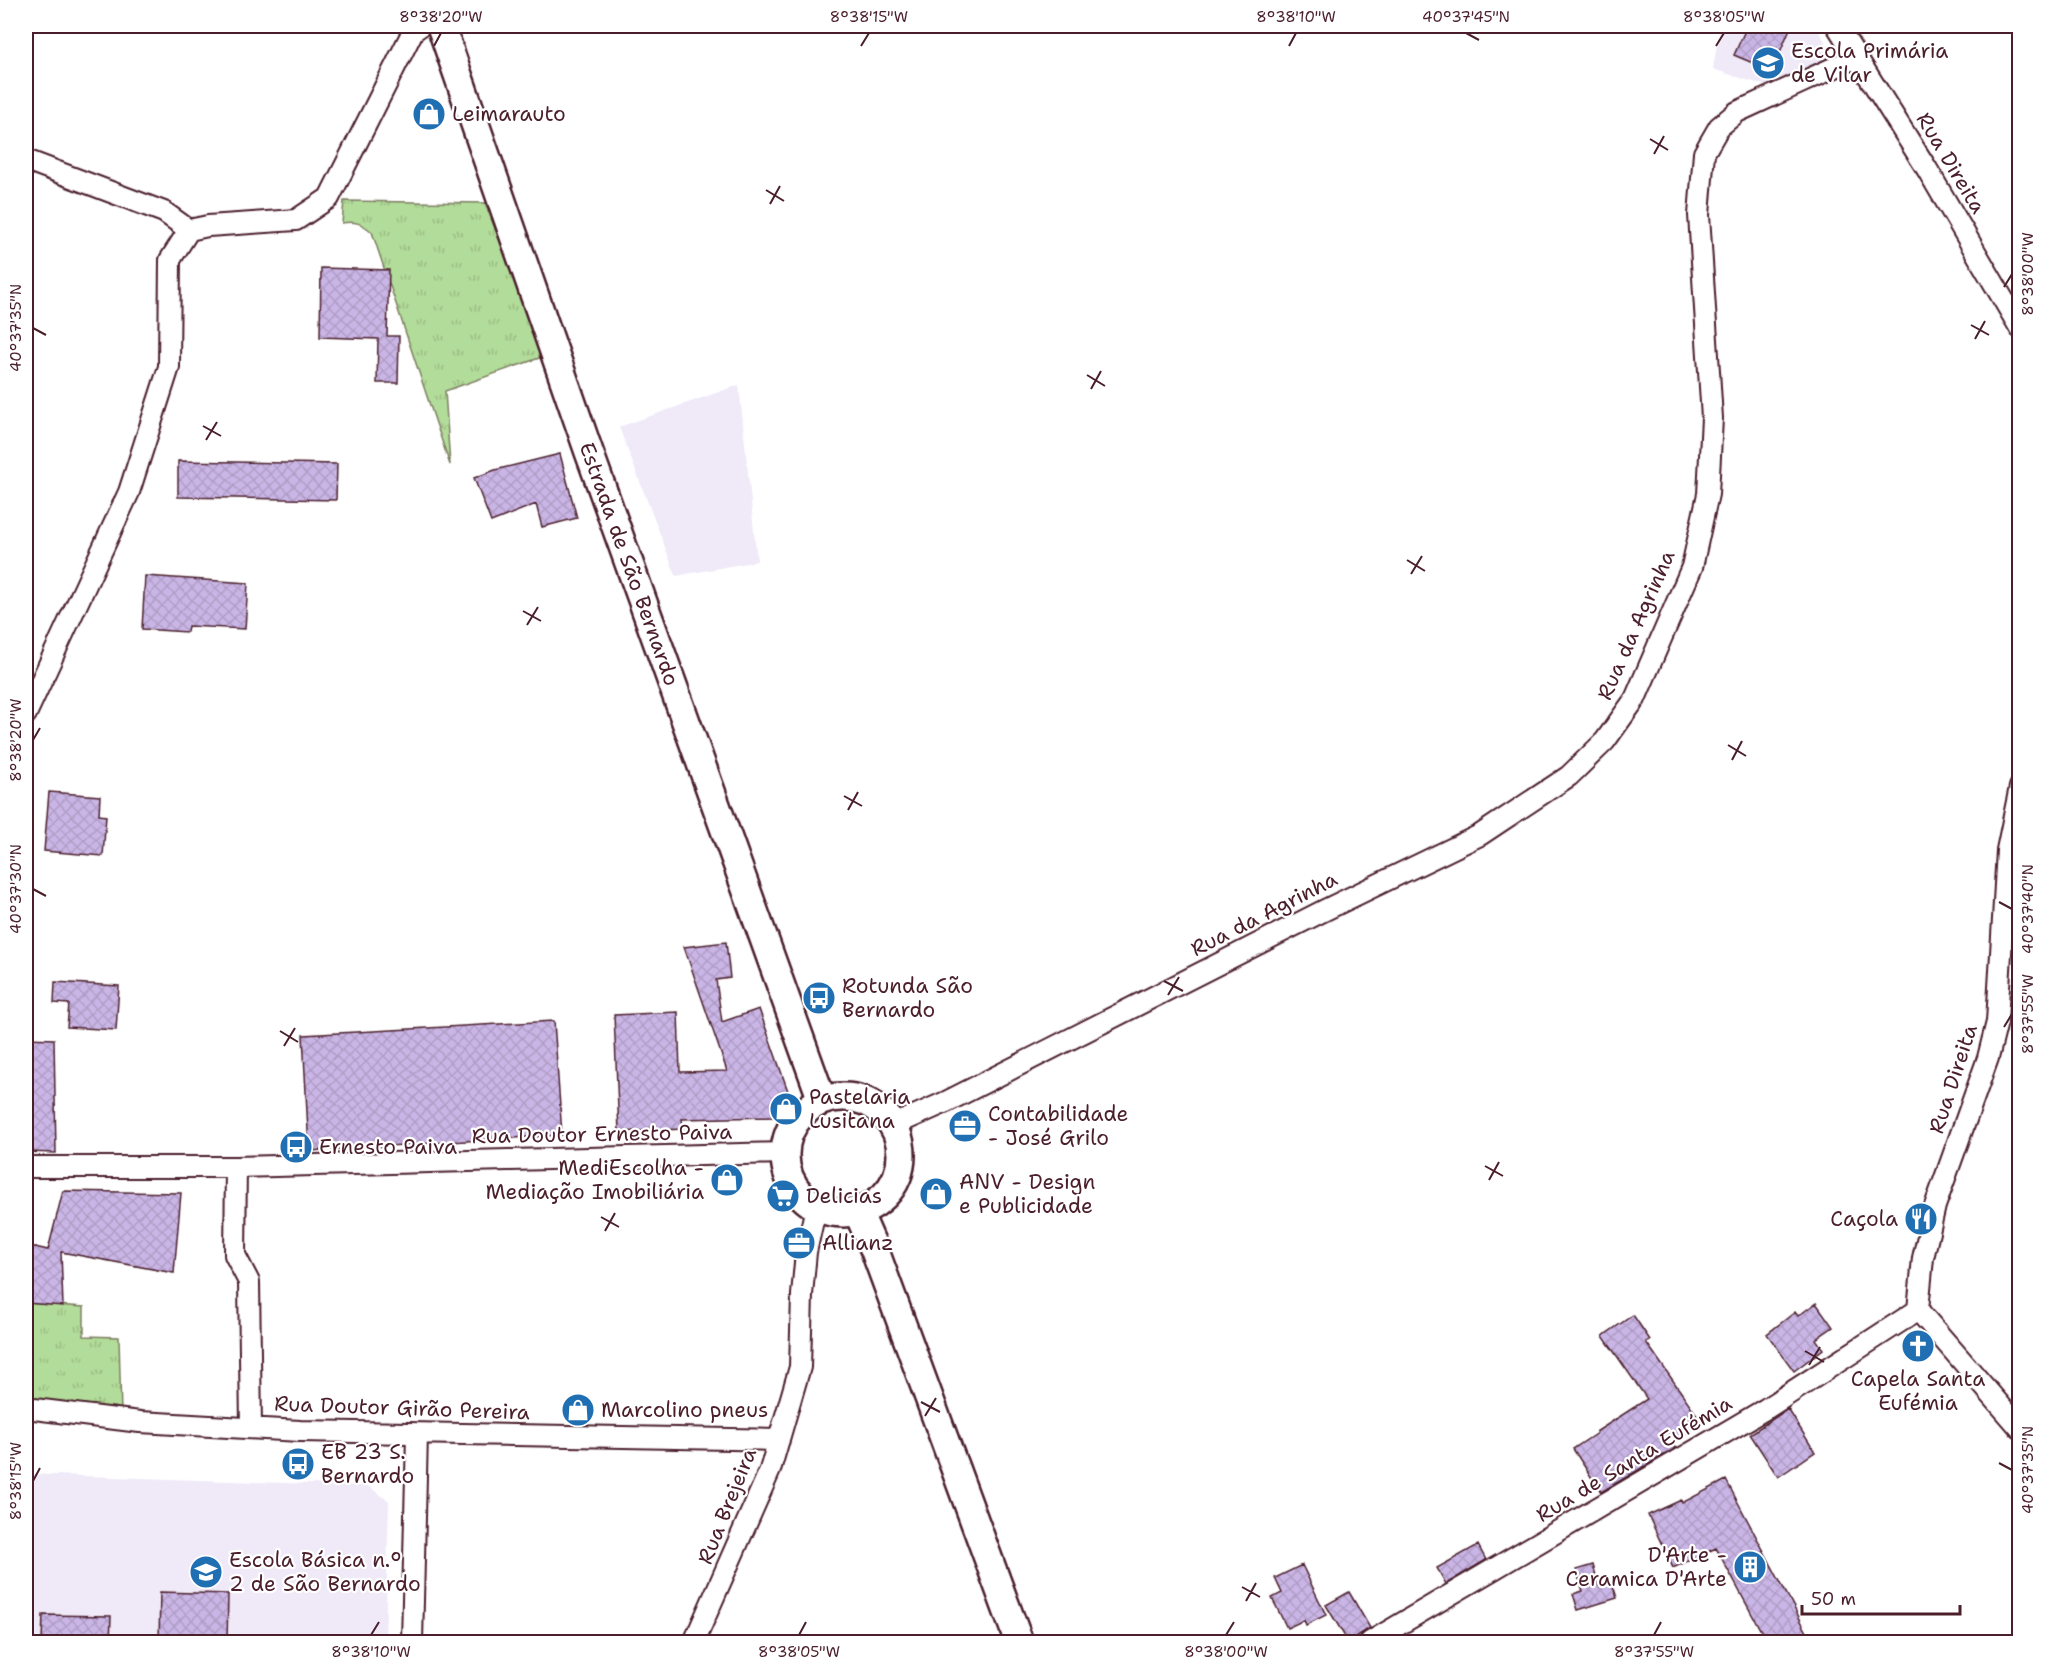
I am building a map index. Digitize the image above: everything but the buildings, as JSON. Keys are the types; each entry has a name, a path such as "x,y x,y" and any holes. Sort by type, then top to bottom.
{"main road":[{"name":"Estrada de São Bernardo","path":"441,26 589,452 822,1100"},
{"path":"838,1096 870,1103 883,1112 894,1125 900,1142 902,1160 897,1177 888,1193 874,1205 858,1212 830,1212 816,1207 792,1185 786,1169 784,1153 787,1136 795,1121 807,1109 822,1100 838,1096"},
{"path":"858,1212 875,1251 1019,1642"}],"street":[{"path":"26,714 129,492 169,367 170,260 189,230 208,226 296,220 329,198 414,31 420,26"},
{"name":"Rua Direita","path":"1838,26 1927,169 2019,328"},
{"name":"Rua da Agrinha","path":"894,1125 945,1102 1325,909 1480,835 1569,776 1605,741 1635,699 1692,567 1708,494 1712,418 1699,214 1704,153 1719,127 1737,112 1857,57"},
{"path":"26,160 164,212 189,230"},
{"name":"Rua Direita","path":"1918,1310 1923,1258 1935,1206 1988,1058 1997,1022 2007,850 2019,787"},
{"name":"Rua Doutor Ernesto Paiva","path":"26,1167 236,1167 784,1153"},
{"path":"236,1167 235,1255 249,1282 251,1427"},
{"name":"Rua Brejeira","path":"694,1642 770,1470 800,1367 806,1252 816,1207"},
{"path":"1918,1310 2019,1428"},
{"name":"Rua de Santa Eufémia","path":"1370,1642 1767,1408 1918,1310"},
{"name":"Rua Doutor Girão Pereira","path":"26,1408 140,1422 300,1431 778,1440"},
{"path":"412,1642 417,1434"}],"shaded area":[{"name":"Escola Primária de Vilar","path":"1720,26 1816,26 1833,56 1772,88 1713,69"},
{"path":"739,385 757,561 676,576 619,427"},
{"name":"Escola Básica n.º 2 de São Bernardo","path":"26,1474 368,1486 389,1501 385,1642 26,1642"}],"green space":[{"path":"344,201 485,203 545,356 445,391 450,465 372,232 358,223 342,223"},
{"path":"26,1303 84,1307 84,1336 119,1337 121,1414 26,1401"}],"place":[{"name":"Escola Primária de Vilar","path":"1768,63"},
{"name":"Leimarauto","path":"429,114"},
{"name":"Rotunda São Bernardo","path":"819,998"},
{"name":"Pastelaria Lusitana","path":"786,1109"},
{"name":"Contabilidade - José Grilo","path":"965,1126"},
{"name":"Ernesto Paiva","path":"296,1147"},
{"name":"MediEscolha - Mediação Imobiliária","path":"727,1180"},
{"name":"ANV - Design e Publicidade","path":"936,1194"},
{"name":"Delicias","path":"783,1196"},
{"name":"Caçola","path":"1921,1219"},
{"name":"Allianz","path":"799,1243"},
{"name":"Capela Santa Eufémia","path":"1918,1346"},
{"name":"Marcolino pneus","path":"578,1410"},
{"name":"EB 23 S. Bernardo","path":"298,1464"},
{"name":"D'Arte - Ceramica D'Arte","path":"1750,1567"},
{"name":"Escola Básica n.º 2 de São Bernardo","path":"206,1572"}]}
